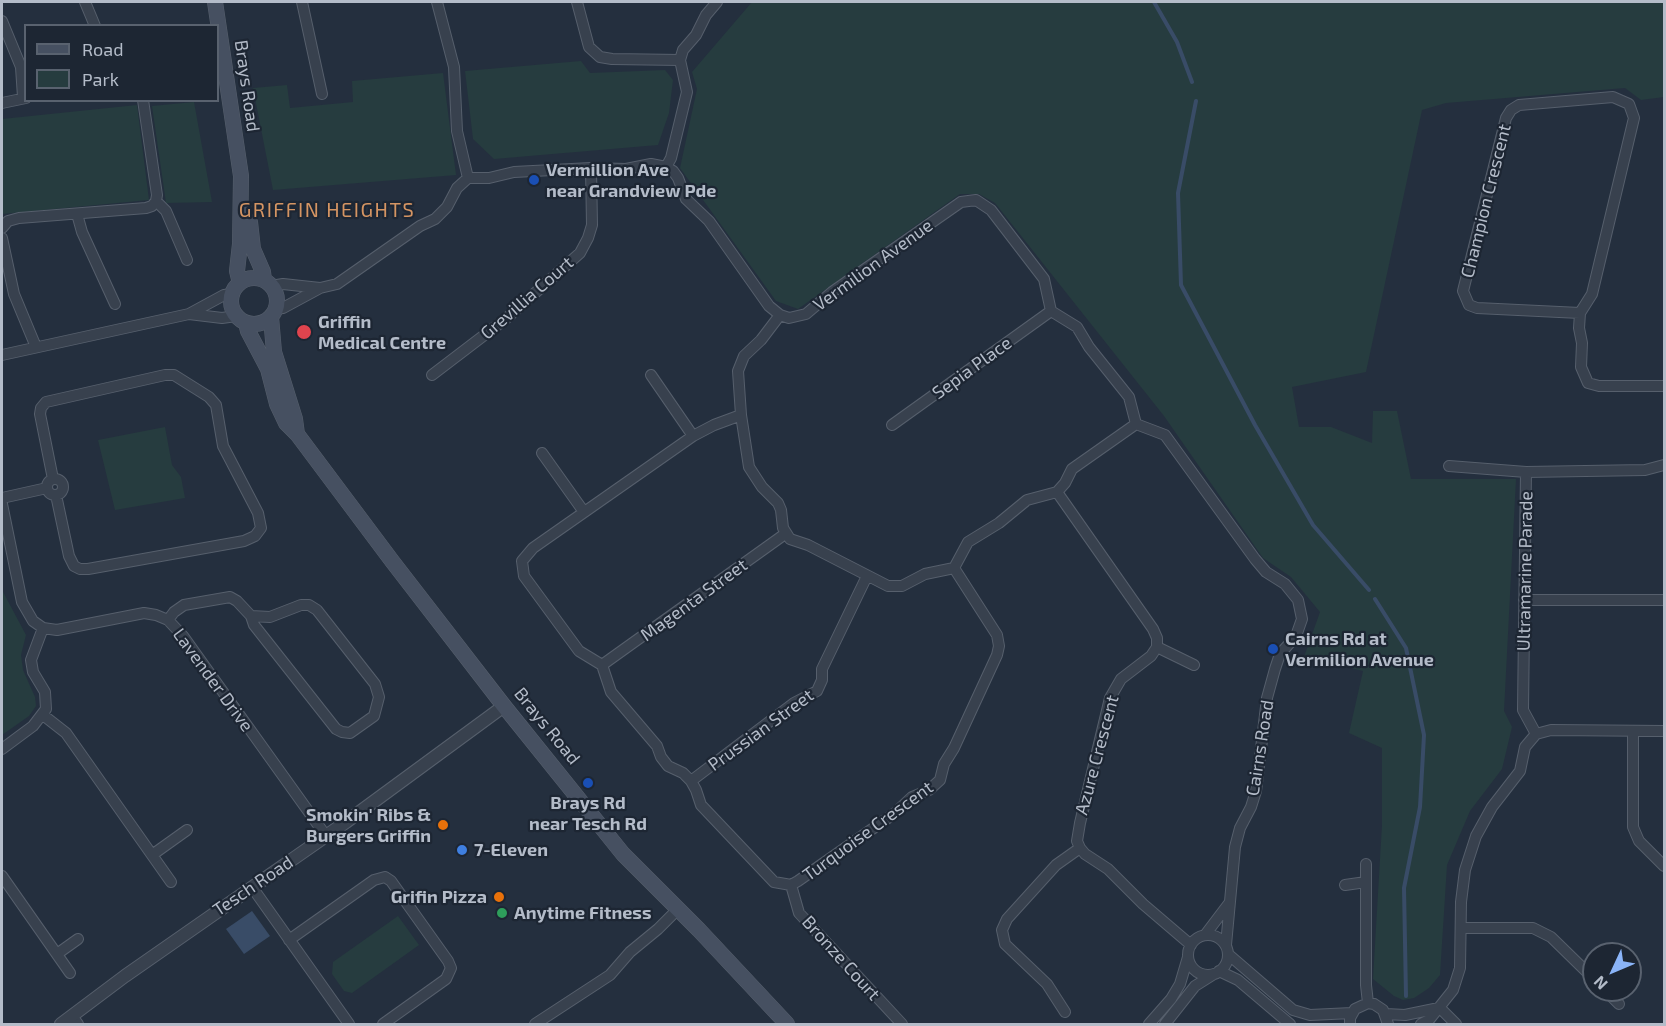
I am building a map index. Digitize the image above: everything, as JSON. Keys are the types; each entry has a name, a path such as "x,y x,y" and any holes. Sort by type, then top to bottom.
{"main road":[{"name":"Brays Road","path":"215,2 218,24"},
{"name":"Brays Road","path":"219,29 241,176 240,244 236,288"},
{"name":"Brays Road","path":"241,176 248,193 252,249 267,283"},
{"path":"251,278 267,283 277,297 273,313 260,323 241,319 232,309 236,288 251,278"},
{"name":"Brays Road","path":"273,313 274,352 295,419 297,434"},
{"name":"Brays Road","path":"241,319 268,369 281,414 286,423 297,434 504,706 624,854 787,1024"}],"street":[{"path":"85,2 94,24"},
{"path":"302,2 322,94"},
{"path":"436,2 454,67 457,131 468,178"},
{"path":"577,2 590,47 600,57 680,60"},
{"path":"666,167 687,92 680,60 683,50 696,35 706,15 717,2"},
{"path":"2,21 21,67 24,90"},
{"name":"Champion Crescent","path":"1613,97 1629,104 1634,118 1592,294 1580,313 1477,308 1469,305 1463,291 1506,118 1512,110 1519,105 1613,97"},
{"path":"2,103 24,98"},
{"path":"2,228 8,221 19,218 152,206 156,201 156,190 143,102"},
{"path":"273,313 320,288 342,281 420,226 435,219 447,207 457,188 468,178 489,178 514,172 591,168 626,169 658,164 666,167 678,178 686,199 709,221 769,306 780,315 761,340 744,356 738,371 741,415 749,467 778,504 785,534 790,539 808,545 888,586 902,586 925,574 954,568 968,542 999,523 1027,500 1057,492 1072,469 1136,424 1129,397 1089,347 1077,327 1051,311"},
{"name":"Grevillia Court","path":"432,375 508,317 579,253 588,238 592,225 591,168"},
{"name":"Vermilion Avenue","path":"780,315 789,318 806,314 832,292 961,202 976,200 991,210 1044,279 1051,311"},
{"path":"156,201 166,211 187,260"},
{"path":"77,214 82,232 115,304"},
{"path":"2,238 14,294 36,347"},
{"path":"267,283 320,288"},
{"path":"2,354 189,314 236,288"},
{"name":"Sepia Place","path":"892,425 1051,311"},
{"path":"1580,313 1581,367 1588,383 1599,386 1665,386"},
{"path":"189,314 241,319"},
{"path":"174,375 209,397 216,405 223,446 258,513 261,528 255,536 244,541 88,569 80,568 74,566 69,556 52,488 40,414 44,404 53,399 174,375"},
{"path":"651,375 693,436"},
{"path":"691,781 683,773 668,766 657,746 611,692 602,665 579,651 524,576 522,561 533,548 693,436 741,415"},
{"name":"Cairns Road","path":"1136,424 1165,435 1255,559 1266,572 1285,584 1298,600 1302,619 1296,636 1280,654 1267,699 1256,791 1240,828 1235,847 1227,949"},
{"path":"542,453 584,512"},
{"name":"Ultramarine Parade","path":"1536,734 1523,710 1526,472 1645,470 1665,465"},
{"path":"1449,466 1526,472"},
{"path":"2,498 52,488"},
{"path":"1057,492 1153,629 1157,638 1157,647 1194,664"},
{"path":"2,504 7,554 22,602 33,621 43,628 31,660 33,672 45,692 47,704 43,715 33,726 2,749"},
{"name":"Magenta Street","path":"602,665 785,534"},
{"name":"Turquoise Crescent","path":"691,781 701,805 762,872 774,882 791,885 895,813 912,797 929,790 940,780 944,764 954,748 993,665 999,646 998,635 954,568"},
{"name":"Prussian Street","path":"691,781 794,703 817,691 822,680 822,669 867,576"},
{"path":"168,621 174,612 184,605 225,596 237,601 251,616 254,625 336,729 350,733 374,716 380,697 375,684 317,609 301,604 270,617 251,616"},
{"path":"1524,600 1665,600"},
{"name":"Lavender Drive","path":"43,628 62,630 144,613 156,615 168,621 183,636 326,836"},
{"path":"265,639 270,617"},
{"name":"Azure Crescent","path":"1080,849 1077,841 1078,832 1110,699 1121,679 1151,656 1157,647"},
{"name":"Tesch Road","path":"61,1024 75,1020 125,976 326,836 504,706"},
{"path":"43,715 66,733 171,882"},
{"path":"1421,1024 1429,1020 1453,990 1460,968 1461,902 1465,870 1476,836 1492,807 1520,771 1525,747 1536,734 1551,730 1665,731"},
{"path":"1633,731 1633,827 1639,841 1665,866"},
{"path":"152,855 187,830"},
{"path":"1065,1012 1047,984 1005,944 1002,930 1007,919 1056,865 1080,849 1108,869 1143,904 1191,945"},
{"path":"1366,864 1368,1003"},
{"path":"2,876 70,973"},
{"path":"289,940 374,880 385,877 391,881 451,968 449,976 443,981 382,1024"},
{"path":"1345,885 1366,882"},
{"name":"Bronze Court","path":"791,885 799,913 902,1024"},
{"path":"252,887 349,1024"},
{"path":"1149,1024 1171,999 1180,984 1194,940 1205,935 1231,902"},
{"path":"535,1024 552,1020 610,975 630,951 655,932 678,909"},
{"path":"1461,928 1533,928 1551,937 1582,967"},
{"path":"1205,935 1217,937 1293,1010 1310,1015 1351,1019 1359,1006 1368,1003 1379,1006 1387,1019 1440,1008"},
{"path":"57,954 78,939"},
{"path":"1165,1024 1195,986 1217,973 1226,963 1227,949"},
{"path":"1188,957 1197,971 1202,974 1217,973 1238,980 1290,1024"},
{"path":"1440,1008 1456,1024"}],"green space":[{"path":"752,2 1664,2 1664,97 1641,100 1625,88 1446,103 1422,110 1366,372 1292,387 1299,427 1331,427 1372,443 1373,411 1397,411 1411,479 1516,479 1504,711 1512,727 1502,769 1470,811 1447,865 1440,975 1429,988 1414,998 1403,1000 1394,996 1373,979 1382,825 1382,748 1349,733 1363,671 1304,657 1320,612 1291,577 1263,558 1164,416 995,203 979,194 960,194 798,309 776,301 680,168 697,89 692,72"},
{"path":"581,61 590,73 665,70 673,80 669,113 658,145 494,159 473,139 465,71"},
{"path":"443,73 456,175 273,190 253,88 287,85 290,108 353,102 352,81"},
{"path":"194,102 212,202 166,203 152,106"},
{"path":"137,105 149,200 2,214 2,119"},
{"path":"165,427 172,465 181,477 185,498 115,510 98,440"},
{"path":"2,590 26,635 21,655 23,670 35,697 36,706 29,716 2,735"},
{"path":"398,916 419,945 352,993 344,991 332,974 333,962"}],"water":[{"path":"252,911 270,936 244,954 226,929"}],"waterway":[{"path":"1154,2 1177,42 1192,82"},
{"path":"1196,101 1178,193 1181,285 1255,425 1313,525 1369,590"},
{"path":"1375,599 1406,648 1424,735 1420,807 1404,888 1406,996"}],"place":[{"name":"Vermillion Ave near Grandview Pde","path":"534,180"},
{"name":"Griffin Medical Centre","path":"304,332"},
{"name":"Cairns Rd at Vermilion Avenue","path":"1273,649"},
{"name":"Brays Rd near Tesch Rd","path":"588,783"},
{"name":"Smokin' Ribs & Burgers Griffin","path":"443,825"},
{"name":"7-Eleven","path":"462,850"},
{"name":"Grifin Pizza","path":"499,897"},
{"name":"Anytime Fitness","path":"502,913"}],"district":[{"name":"GRIFFIN HEIGHTS","path":"327,210"}]}
